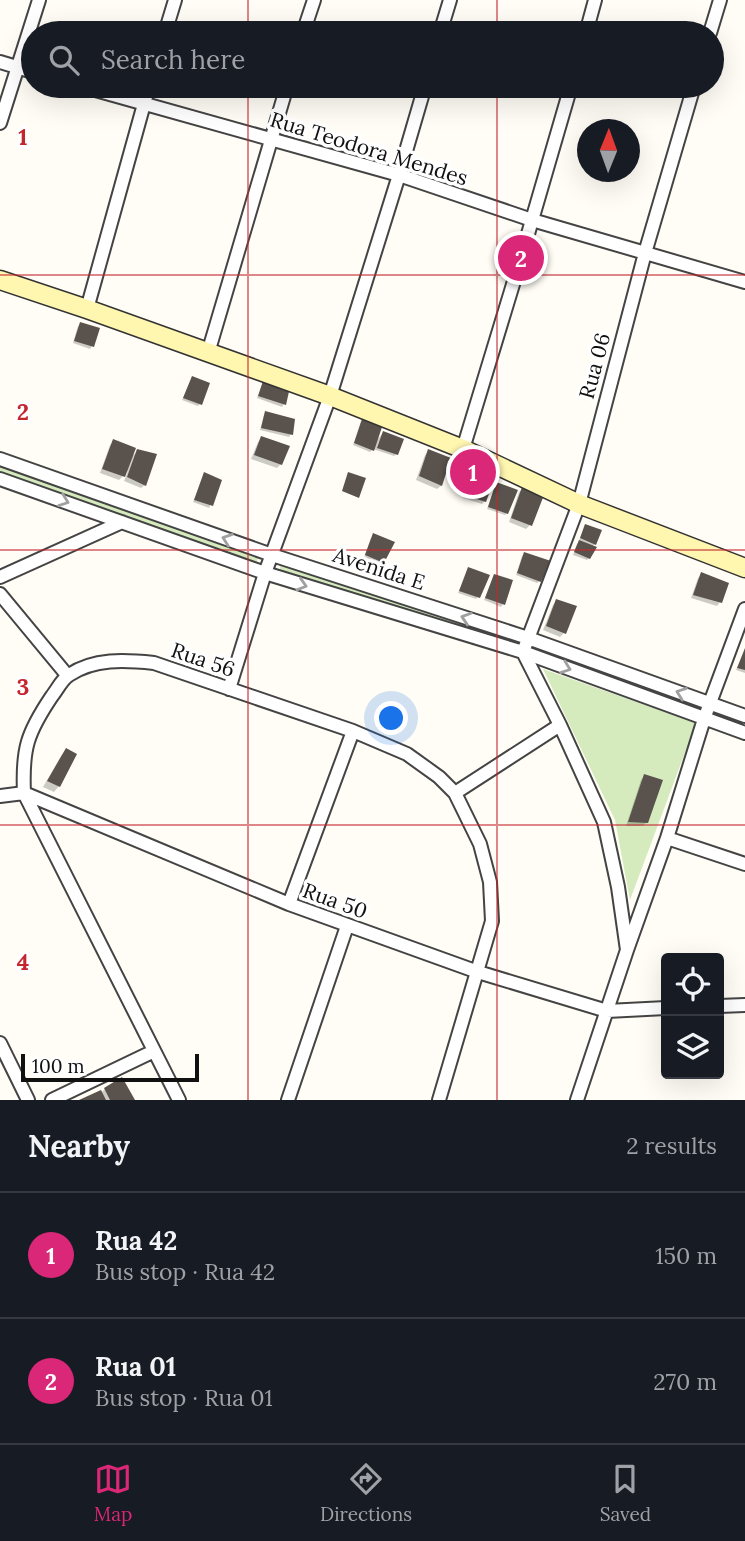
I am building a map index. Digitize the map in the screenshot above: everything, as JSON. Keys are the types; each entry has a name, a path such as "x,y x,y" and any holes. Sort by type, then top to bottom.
{"street":[{"path":"33,21 39,0"},
{"path":"169,21 175,0"},
{"path":"307,21 314,0"},
{"path":"444,21 450,0"},
{"path":"589,21 595,0"},
{"path":"714,21 720,0"},
{"path":"0,123 21,58"},
{"path":"0,62 21,69"},
{"name":"Rua Teodora Mendes","path":"123,98 399,175 532,220 745,282"},
{"path":"87,309 146,98"},
{"path":"208,353 283,98"},
{"path":"229,689 265,573 330,396 421,98"},
{"path":"463,449 567,98"},
{"name":"Rua 06","path":"523,652 579,504 645,253 690,98"},
{"path":"0,280 330,396 463,449 579,504 745,568"},
{"name":"Avenida E","path":"0,459 272,555 527,638 745,716"},
{"name":"Avenida E","path":"0,478 265,573 523,652 745,733"},
{"path":"0,577 122,522"},
{"path":"0,594 67,676 37,719 26,744 24,793 179,1100"},
{"path":"577,1100 667,838 704,719 745,608"},
{"path":"523,652 560,724 604,822 618,887 627,950"},
{"name":"Rua 56","path":"67,676 92,664 122,659 154,663 353,731 407,754 439,776 455,793 480,844 491,882 492,921 439,1100"},
{"path":"455,793 560,724"},
{"path":"289,904 353,731"},
{"name":"Rua 50","path":"0,796 24,793 289,904 478,972 607,1011 661,1008"},
{"path":"667,838 745,864"},
{"path":"288,1100 347,926"},
{"path":"724,1006 745,1005"},
{"path":"0,1042 29,1100"},
{"path":"52,1100 154,1051"}],"green space":[{"path":"0,466 253,554 258,557 256,565 0,473"},
{"path":"280,565 501,639 293,576 280,570"},
{"path":"532,647 700,706 702,711 532,652"},
{"path":"543,669 696,723 630,900 615,820"}],"building":[{"path":"80,322 100,328 94,347 74,341"},
{"path":"192,376 210,383 202,405 183,398"},
{"path":"264,378 290,387 286,405 258,396"},
{"path":"265,411 295,419 293,435 261,428"},
{"path":"363,416 383,424 374,451 354,443"},
{"path":"383,431 404,439 398,455 377,448"},
{"path":"261,436 290,446 282,465 254,455"},
{"path":"113,439 136,448 125,477 102,469"},
{"path":"137,449 157,454 146,486 127,477"},
{"path":"428,449 451,458 442,486 419,476"},
{"path":"204,472 222,480 213,506 194,500"},
{"path":"348,472 366,478 359,498 342,491"},
{"path":"473,472 494,480 486,502 464,495"},
{"path":"496,482 518,490 508,514 488,507"},
{"path":"522,487 544,495 532,526 511,518"},
{"path":"585,524 602,530 596,545 580,538"},
{"path":"373,533 395,542 384,563 365,555"},
{"path":"579,540 597,547 590,559 574,552"},
{"path":"524,552 551,561 541,582 517,573"},
{"path":"468,567 490,575 480,598 459,591"},
{"path":"701,572 729,583 722,603 693,595"},
{"path":"494,574 513,580 505,605 485,598"},
{"path":"556,599 577,606 566,634 546,626"},
{"path":"745,648 745,670 737,668"},
{"path":"66,748 77,754 60,787 47,781"},
{"path":"644,774 663,780 648,823 628,822"},
{"path":"122,1077 135,1100 110,1100 104,1088"},
{"path":"101,1090 106,1100 79,1100"}],"place":[{"name":"Rua 01","path":"521,258"},
{"name":"Rua 42","path":"473,472"}]}
